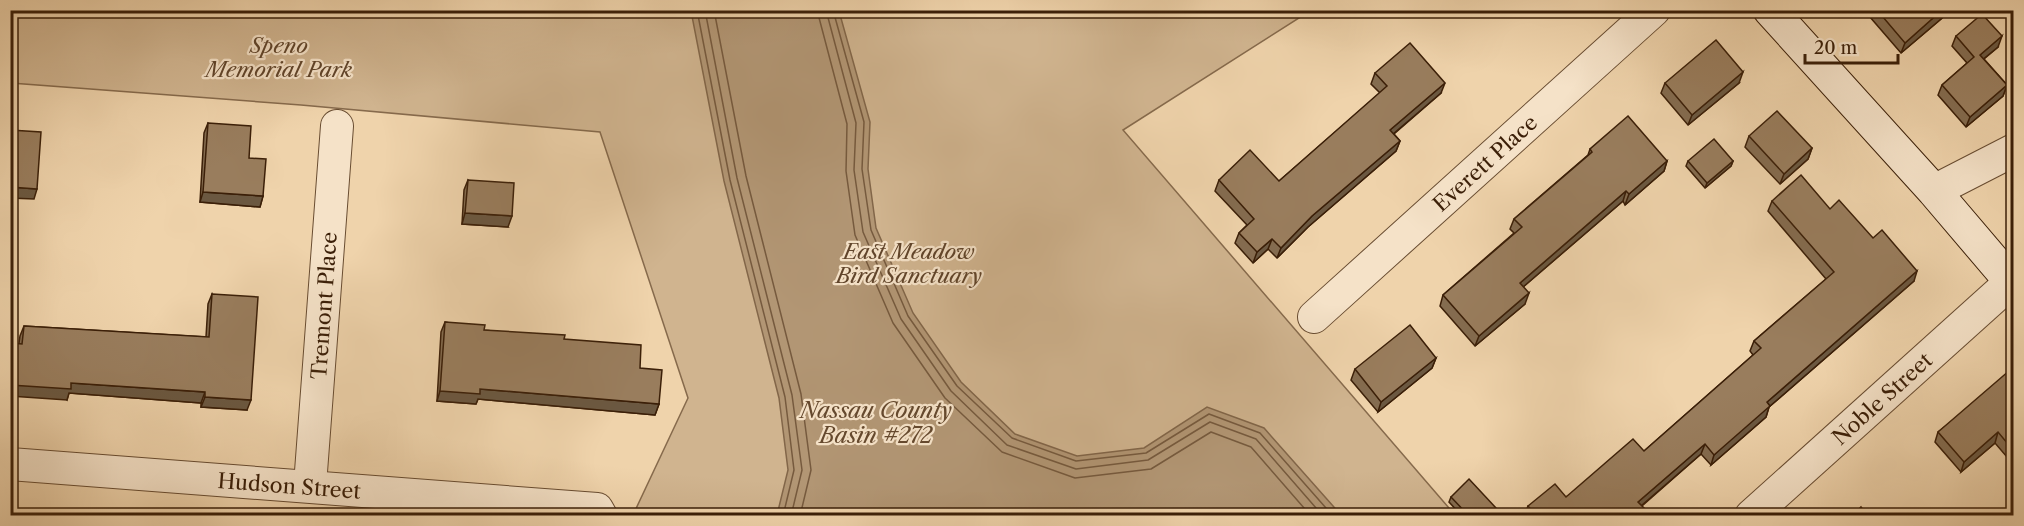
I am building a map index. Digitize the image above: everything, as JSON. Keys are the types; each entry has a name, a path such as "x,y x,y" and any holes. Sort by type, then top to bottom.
{"street":[{"name":"Everett Place","path":"1314,317 1654,10"},
{"path":"1770,10 1934,191 2012,283"},
{"name":"Tremont Place","path":"310,485 337,126"},
{"path":"1934,191 2013,150"},
{"name":"Noble Street","path":"1751,516 2012,283"},
{"name":"Hudson Street","path":"10,464 597,508 601,516"}],"green space":[{"name":"East Meadow Bird Sanctuary","path":"10,11 1310,11 1123,130 1455,515 633,515 688,398 600,132 301,105 11,83"}],"water":[{"name":"Nassau County Basin #272","path":"691,11 839,11 870,122 868,169 876,228 913,313 961,382 1015,434 1077,456 1144,448 1207,407 1264,428 1341,515 777,515 788,470 779,398 724,181"}],"building":[{"path":"1877,10 1942,10 1905,43"},
{"path":"1982,14 2002,36 1980,55 2007,85 1970,117 1942,85 1974,57 1956,36"},
{"path":"1716,40 1743,72 1692,115 1665,83"},
{"path":"1410,43 1445,83 1390,130 1400,141 1312,216 1281,248 1272,239 1257,252 1239,233 1254,219 1219,180 1250,150 1279,181 1387,86 1375,73"},
{"path":"1777,111 1812,148 1784,174 1749,136"},
{"path":"1628,116 1667,161 1629,194 1626,191 1520,283 1529,293 1479,336 1443,295 1522,227 1514,219 1592,152 1590,149"},
{"path":"208,123 251,126 249,158 266,159 263,196 203,192"},
{"path":"10,130 41,132 37,189 10,187"},
{"path":"1714,139 1733,161 1707,183 1688,161"},
{"path":"1801,175 1830,209 1839,200 1873,238 1882,230 1917,271 1767,402 1770,406 1714,455 1705,444 1638,502 1644,508 1635,516 1536,516 1528,506 1555,484 1566,497 1633,439 1644,451 1761,348 1754,341 1834,272 1772,201"},
{"path":"468,180 514,183 512,216 465,213"},
{"path":"212,294 258,297 251,400 205,397 205,392 71,383 71,389 10,385 10,343 22,344 24,326 209,337"},
{"path":"445,322 485,325 484,330 565,335 564,339 641,345 640,368 662,370 659,404 480,389 480,394 440,391"},
{"path":"1410,325 1436,358 1381,402 1355,369"},
{"path":"2010,370 2013,374 2013,450 1998,432 1964,462 1938,432"},
{"path":"1469,479 1496,508 1488,516 1469,516 1451,497"},
{"path":"1861,507 1868,516 1852,516"}],"park label":[{"name":"Speno Memorial Park","path":"279,57"}]}
